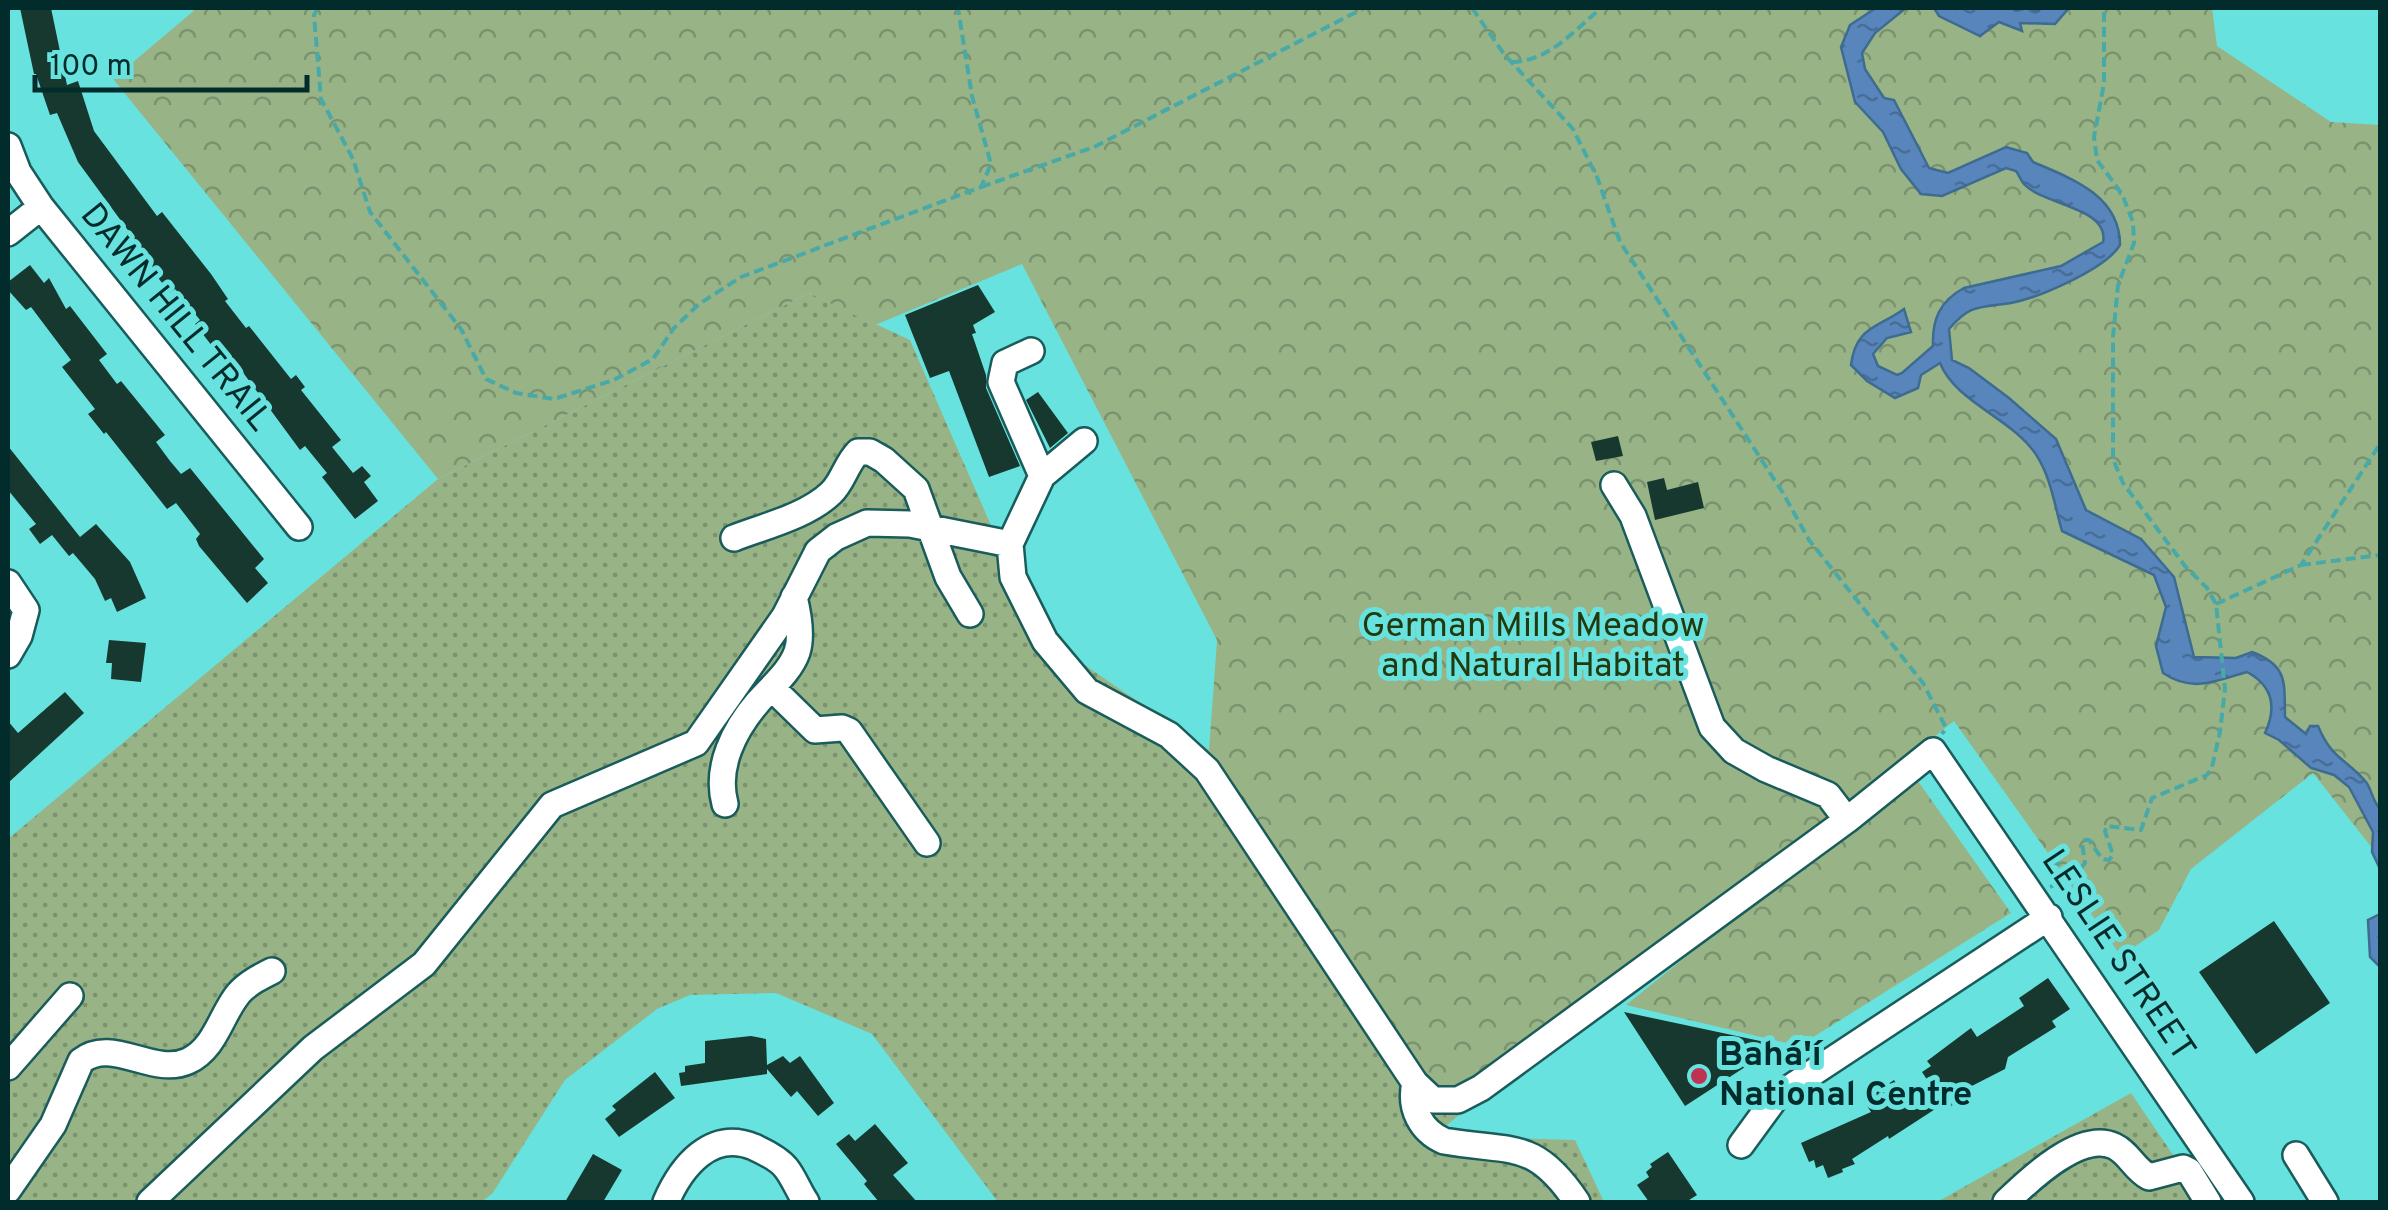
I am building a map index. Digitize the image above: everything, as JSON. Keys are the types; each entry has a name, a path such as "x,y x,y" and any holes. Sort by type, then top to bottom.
{"street":[{"name":"DAWN HILL TRAIL","path":"8,146 18,172 41,207 299,527"},
{"path":"8,233 41,207"},
{"path":"1031,351 1006,364 1001,382 1042,476"},
{"path":"1084,441 1042,476 1010,544 1014,577 1046,640 1087,691 1169,735 1206,770 1415,1083 1433,1100 1458,1100 1482,1088 1847,820 1933,751"},
{"path":"734,538 814,506 835,490 848,462 858,452 870,452 916,489 948,577 970,614"},
{"path":"1614,485 1633,516 1712,727 1734,751 1766,770 1828,795 1847,820"},
{"path":"150,1202 313,1048 424,964 514,847 552,805 696,743 785,616 818,551 836,537 867,523 929,528 1010,544"},
{"path":"8,583 26,610 19,636 8,654"},
{"path":"725,804 721,771 731,744 754,706 798,651 794,597"},
{"path":"772,688 815,730 849,731 927,842"},
{"name":"LESLIE STREET","path":"1933,751 2050,917 2241,1202"},
{"path":"1741,1145 1776,1097 2050,917"},
{"path":"8,1190 41,1145 76,1068 87,1056 104,1051 146,1062 172,1064 190,1060 211,1040 238,994 272,971"},
{"path":"8,1067 70,996"},
{"path":"1415,1083 1412,1094 1416,1114 1433,1136 1533,1155 1552,1168 1577,1202"},
{"path":"666,1202 682,1171 694,1158 723,1143 744,1143 786,1168 806,1202"},
{"path":"2006,1202 2034,1174 2083,1146 2102,1143 2122,1151 2149,1177 2179,1167 2189,1171 2208,1202"},
{"path":"2296,1155 2325,1202"}],"path":[{"path":"318,8 314,15 322,98 353,159 370,212 461,329 486,379 516,393 554,399 614,380 654,359 674,328 700,304 741,278 1094,147 1364,8"},
{"path":"958,8 972,96 991,164 981,188"},
{"path":"1472,8 1512,62 1573,128 1597,178 1620,242 1783,493 1809,540 1923,683 1946,728 1933,751"},
{"path":"1512,62 1531,62 1557,46 1601,8"},
{"path":"2031,891 2055,885 2050,862 2081,868 2085,863 2085,840 2102,859 2108,860 2112,855 2107,826 2141,830 2152,798 2207,776 2220,732 2225,689 2216,604 2122,483 2113,459 2113,337 2118,284 2134,243 2133,222 2122,194 2097,160 2094,138 2104,82 2104,8"},
{"path":"2300,566 2380,444"},
{"path":"2216,604 2300,566 2380,555"}],"green space":[{"name":"German Mills Meadow and Natural Habitat","path":"197,8 2212,8 2217,46 2331,122 2380,125 2380,858 2313,773 2191,869 2159,930 2121,956 1954,721 1433,1136 1414,1093 1209,750 1217,640 1022,264 875,325 809,293 438,479 113,79"},
{"path":"809,293 910,340 1038,633 1209,750 1414,1093 1433,1136 1575,1140 1604,1202 998,1202 872,1034 776,993 690,995 657,1009 565,1080 492,1194 481,1202 8,1202 8,839 438,479"},
{"path":"1913,774 2011,913 1799,1046 1626,1005"},
{"path":"2131,1093 2205,1202 1937,1202"}],"water":[{"path":"1876,8 1906,8 1875,33 1862,53 1865,69 1884,98 1894,100 1929,168 1948,173 2006,147 2027,153 2033,162 2092,192 2112,214 2118,228 2120,245 2086,273 2037,295 1977,308 1964,315 1949,329 1952,360 2009,398 2056,439 2086,510 2141,539 2174,577 2194,657 2236,658 2252,652 2273,663 2284,685 2285,717 2306,734 2310,726 2318,726 2334,753 2368,785 2380,809 2380,869 2372,852 2373,832 2349,787 2334,775 2311,768 2265,733 2271,714 2270,698 2256,678 2247,672 2194,684 2163,673 2156,646 2166,607 2154,575 2062,531 2046,474 2027,443 1959,389 1940,363 1921,375 1918,388 1895,398 1867,381 1851,365 1863,335 1904,309 1911,332 1887,338 1873,354 1878,366 1897,375 1902,373 1933,346 1939,312 1956,293 2061,266 2103,242 2102,231 2086,214 2034,192 2016,171 2006,168 1942,196 1921,194 1901,169 1883,132 1855,102 1841,47 1850,25"},
{"path":"1934,8 2069,8 2055,24 2020,23 2022,31 1999,22 1980,36 1939,16"},
{"path":"2380,914 2380,967 2370,957 2368,920"}],"building":[{"path":"20,8 51,8 67,85 78,81 94,131 157,216 162,212 211,274 246,328 249,326 291,379 296,375 305,387 301,390 341,440 332,447 353,473 362,466 371,476 364,482 378,501 355,519 322,477 327,473 305,446 300,450 239,367 216,343 212,346 195,324 200,320 175,289 170,293 134,247 138,244 78,162 57,113 50,115 34,74"},
{"path":"30,265 44,283 49,278 66,309 70,306 107,354 99,360 165,435 156,442 170,461 181,474 190,468 264,559 255,568 268,583 247,603 199,546 196,539 200,534 176,503 167,509 88,414 95,409 62,367 71,360 31,307 26,310 8,290 8,282"},
{"path":"978,285 995,312 973,325 976,333 972,334 986,375 986,388 1020,466 989,477 949,371 930,378 905,315"},
{"path":"1038,392 1068,433 1050,448 1026,400"},
{"path":"1618,436 1623,456 1596,461 1591,442"},
{"path":"8,446 80,537 96,524 130,562 146,598 117,612 111,598 105,601 95,579 73,553 69,556 52,535 40,544 29,529 36,524 8,490"},
{"path":"1664,478 1667,490 1698,482 1704,508 1655,520 1647,482"},
{"path":"109,640 146,643 141,682 111,679 112,663 106,663"},
{"path":"65,692 84,713 8,783 8,721 18,733"},
{"path":"2274,921 2330,1003 2256,1054 2199,972"},
{"path":"2048,978 2070,1009 2052,1021 2056,1027 2008,1057 2005,1069 1964,1090 1967,1095 1947,1109 1943,1104 1889,1139 1888,1136 1852,1159 1855,1164 1842,1169 1843,1172 1828,1178 1823,1165 1816,1168 1814,1160 1809,1162 1801,1143 1871,1112 1864,1101 1894,1080 1908,1103 1932,1087 1922,1072 1931,1066 1927,1061 1971,1028 1977,1037 2024,1006 2019,998"},
{"name":"Bahá'í National Centre","path":"1624,1012 1779,1045 1685,1106"},
{"path":"751,1036 766,1039 767,1065 783,1056 790,1063 800,1056 834,1103 818,1116 797,1091 791,1097 767,1069 767,1074 681,1086 679,1073 685,1072 685,1066 705,1063 705,1041"},
{"path":"655,1072 675,1098 619,1137 605,1119 616,1110 612,1106"},
{"path":"875,1124 908,1163 893,1175 917,1202 879,1202 836,1144 849,1134 855,1141"},
{"path":"1668,1152 1697,1195 1686,1202 1649,1202 1637,1185 1649,1177 1646,1172 1652,1167 1650,1164"},
{"path":"593,1154 622,1170 603,1202 565,1202"}],"place":[{"name":"Bahá'í National Centre","path":"1699,1076"}]}
